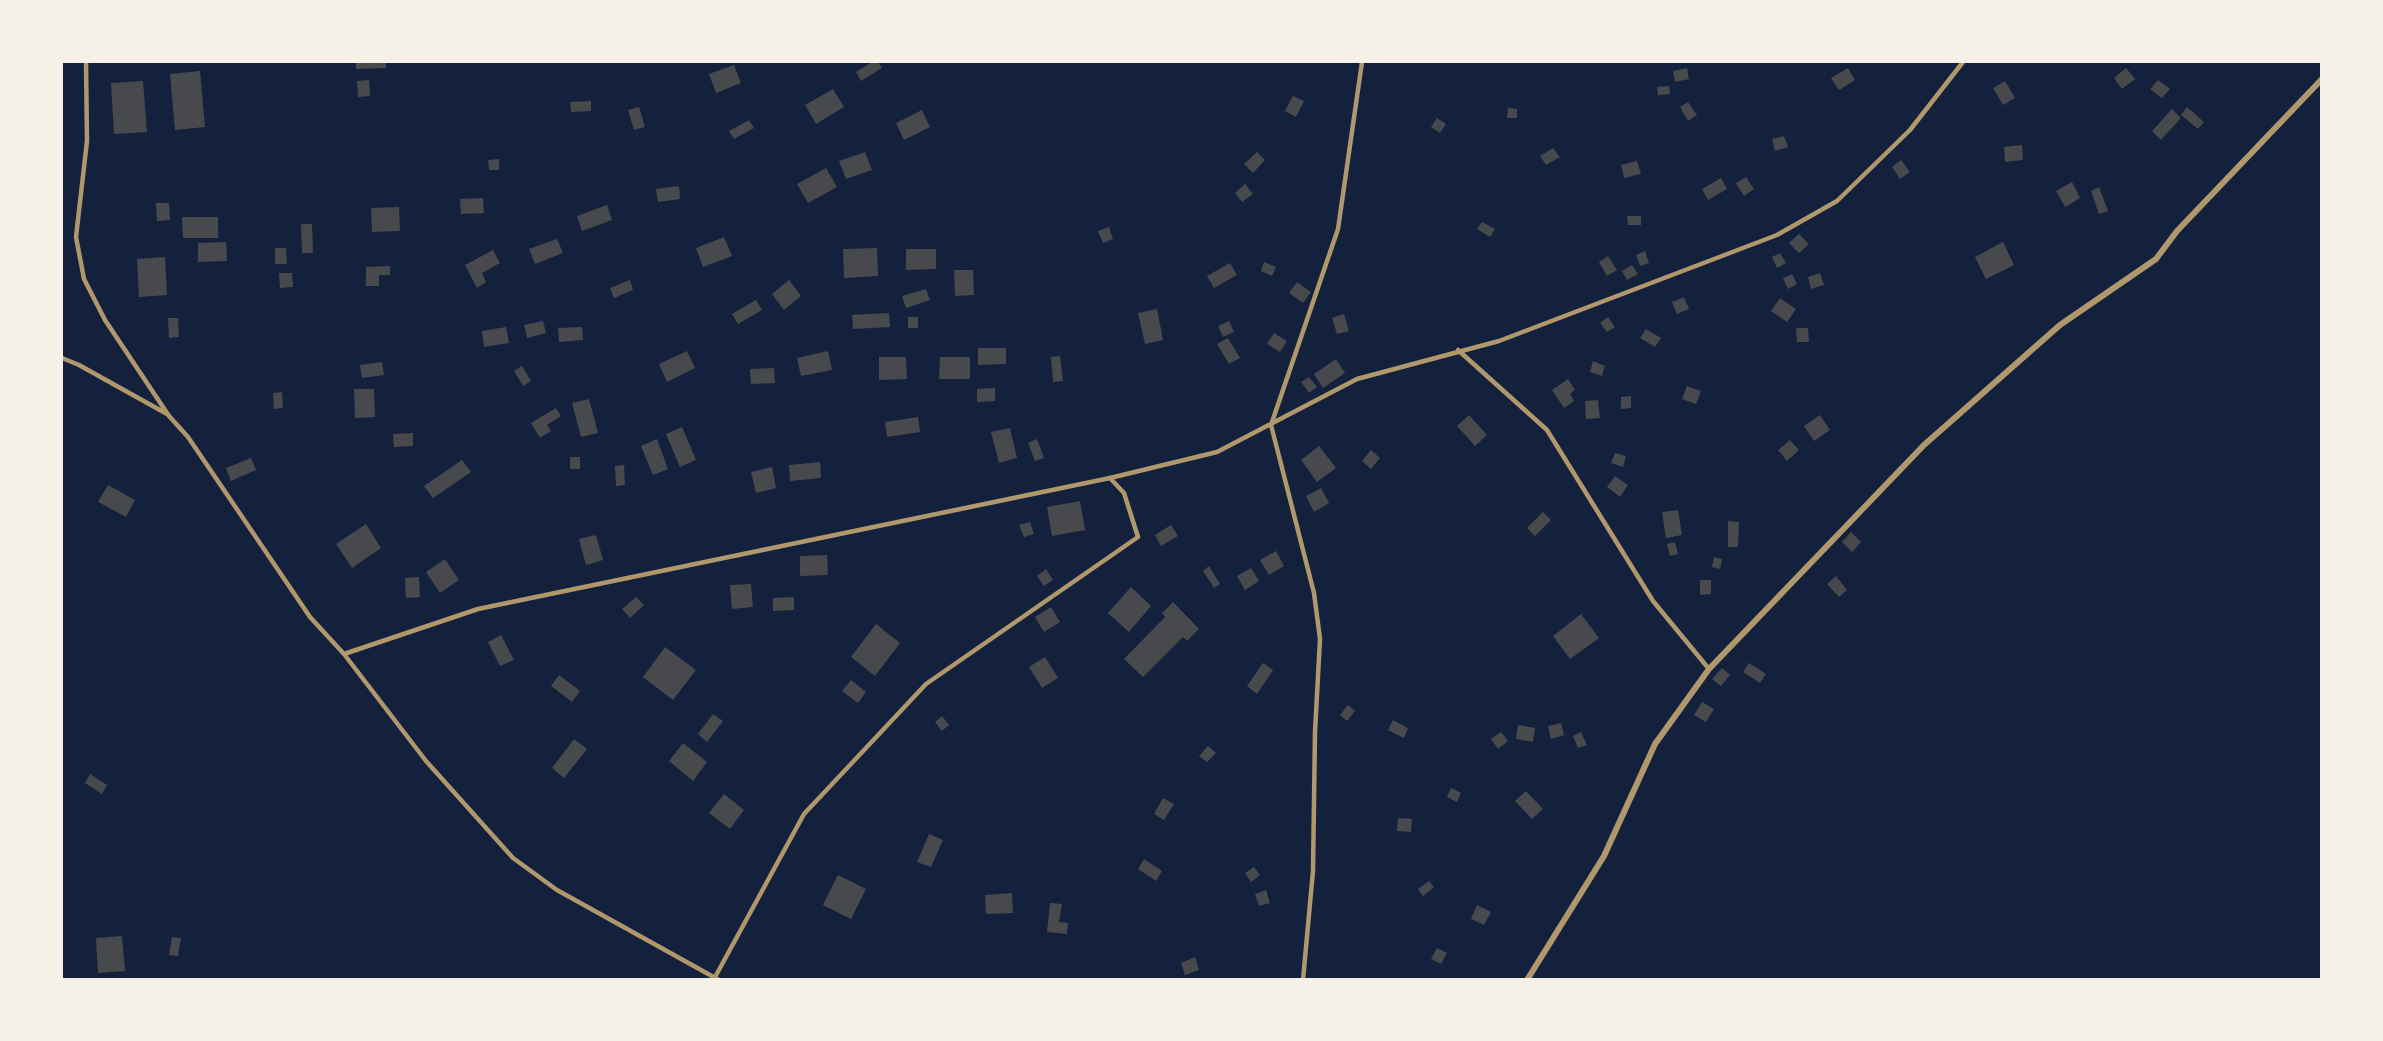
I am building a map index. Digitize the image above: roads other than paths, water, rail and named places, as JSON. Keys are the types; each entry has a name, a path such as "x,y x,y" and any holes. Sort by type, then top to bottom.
{"street":[{"path":"1527,980 1604,856 1655,744 1709,669 1924,445 2060,325 2156,259 2177,231 2322,79"}],"lane":[{"path":"86,62 87,141 76,237 84,279 105,320 169,416 188,437 310,617 344,654 426,761 513,858 557,890 716,979 804,814 926,684 1138,537 1124,493 1110,478"},
{"path":"1303,980 1313,872 1315,732 1320,639 1314,593 1271,425 1338,229 1362,62"},
{"path":"344,654 478,609 1110,478 1216,452 1357,379 1458,350 1499,341 1777,235 1837,201 1910,130 1963,62"},
{"path":"1458,350 1547,430 1653,601 1709,669"},
{"path":"62,358 79,365 169,416"}]}
